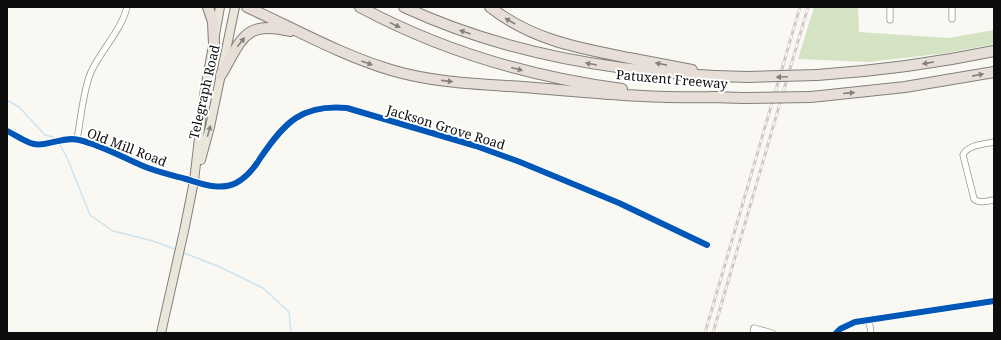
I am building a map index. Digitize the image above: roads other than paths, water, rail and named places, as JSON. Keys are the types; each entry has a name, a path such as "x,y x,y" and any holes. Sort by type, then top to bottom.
{"highway":[{"path":"208,7 213,22 214,44"},
{"path":"247,7 350,56 409,75 440,80 648,97 717,97"},
{"name":"Patuxent Freeway","path":"360,7 412,33 454,50 492,62 532,73 607,87 649,92 743,98 811,97 905,87 994,72"},
{"name":"Patuxent Freeway","path":"404,7 460,31 496,42 573,61 650,72 745,77 817,75 902,67 994,50"},
{"path":"490,7 506,18 536,34 567,45 685,68 745,77"},
{"path":"221,75 238,43 247,34 254,30 272,27 305,35"}],"main road":[{"name":"Telegraph Road","path":"194,182 204,95 220,7"},
{"name":"Telegraph Road","path":"160,333 194,182 210,127 235,7"}],"street":[{"path":"77,139 87,84 91,72 121,22 127,7"},
{"path":"890,7 890,20"},
{"path":"952,7 952,19"},
{"name":"Jackson Grove Road","path":"194,182 220,187 236,183 245,178 251,172 274,139 290,122 303,114 314,110 336,107 347,108 476,146 520,162 619,202 707,245"},
{"name":"Old Mill Road","path":"7,131 35,144 45,144 63,139 77,139 98,146 144,167 194,182"},
{"path":"994,142 971,147 967,149 963,155 974,199 980,202 994,200"},
{"path":"836,333 840,329 855,322 994,301"},
{"path":"869,320 871,333"},
{"path":"753,333 754,328 772,333"}],"waterway":[{"path":"7,100 19,107 45,135 53,137"},
{"path":"60,145 68,160 90,215 113,231 153,241 175,249"},
{"path":"184,253 220,267 263,288 289,312 291,333"}],"railway":[{"path":"705,333 800,7"},
{"path":"713,333 808,7"}]}
